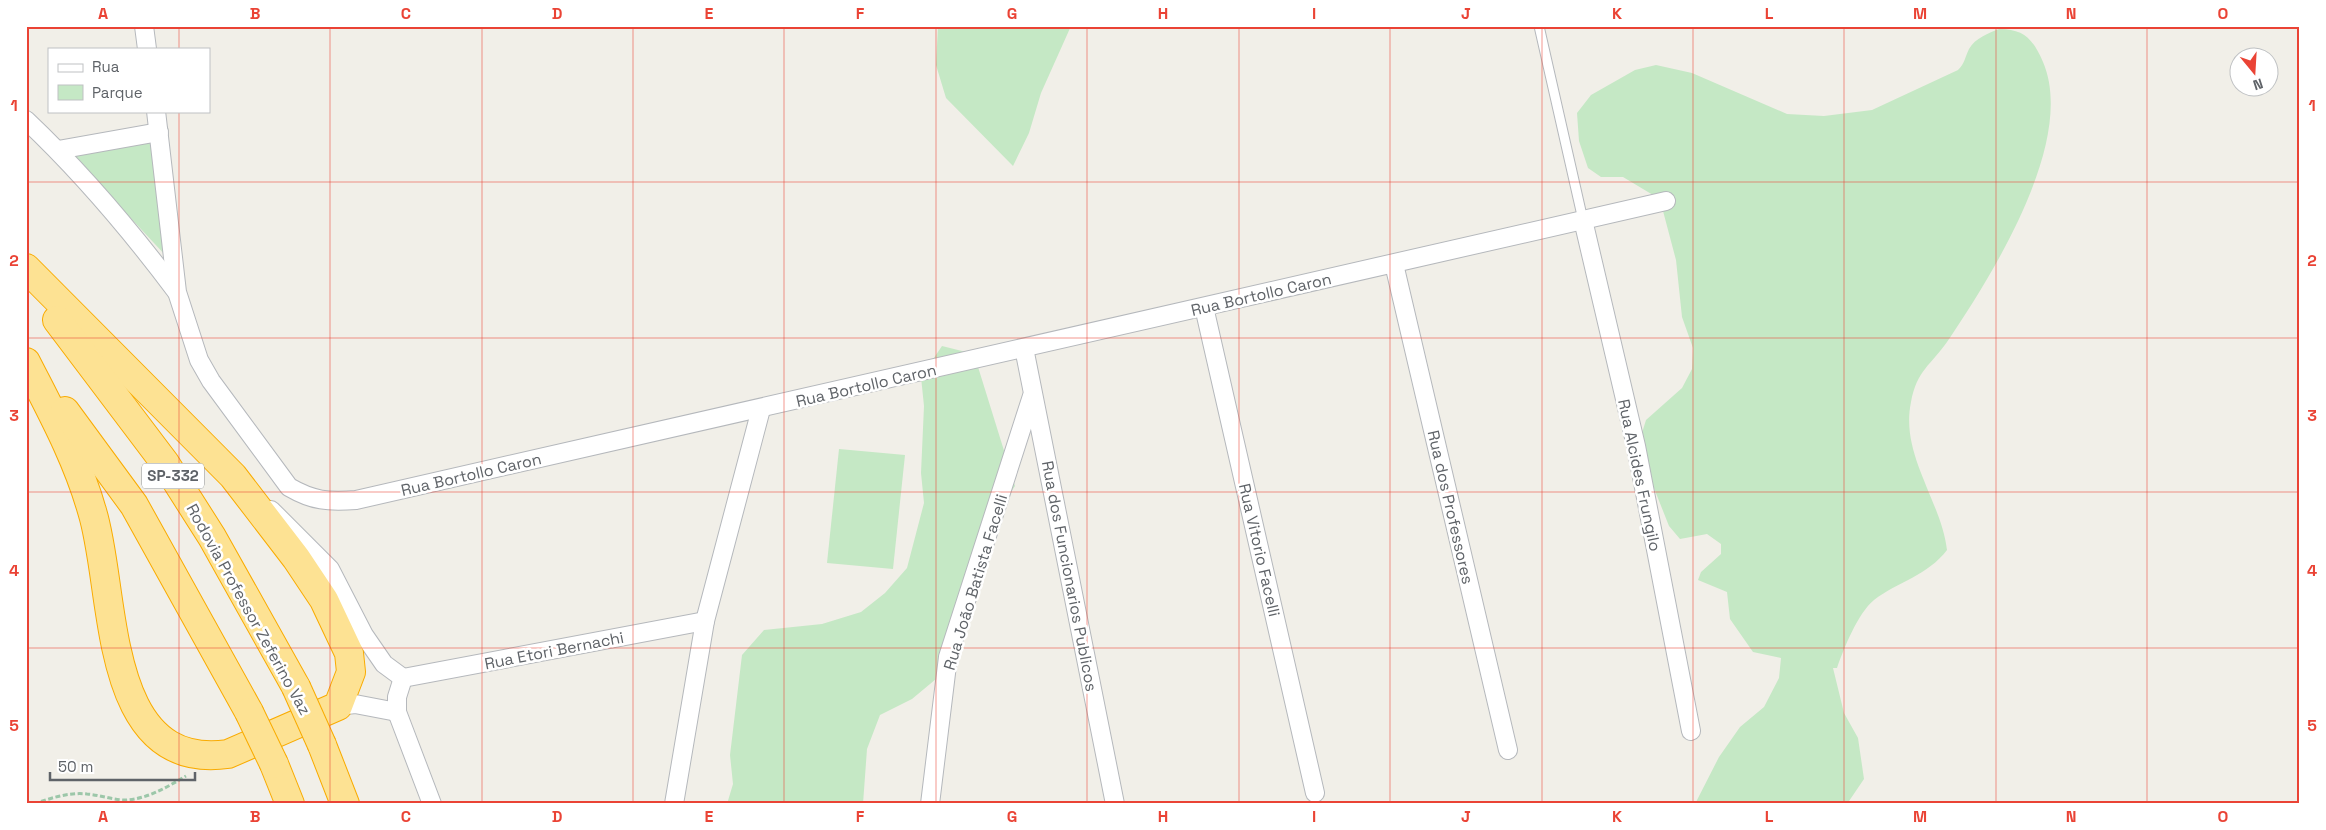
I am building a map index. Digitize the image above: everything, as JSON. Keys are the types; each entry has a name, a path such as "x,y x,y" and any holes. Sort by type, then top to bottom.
{"highway":[{"path":"26,268 233,476 296,558 324,600 349,653 351,672 338,706 228,754 210,757 191,754 172,746 151,732 132,700 114,645 104,567 93,512 76,461 26,362"},
{"name":"Rodovia Professor Zeferino Vaz","path":"26,280 165,462 212,537 296,687 322,745 345,804"},
{"name":"SP-332","path":"26,358 134,505 249,712 274,764 290,804"}],"street":[{"path":"144,26 147,48"},
{"path":"156,112 176,292"},
{"path":"26,120 58,150 150,257 176,292"},
{"path":"58,150 159,132"},
{"name":"Rua Bortollo Caron","path":"176,292 199,360 211,381 289,487 306,497 330,502 356,500 1666,202"},
{"name":"Rua Alcides Frungilo","path":"1583,220 1636,446 1690,732"},
{"name":"Rua dos Professores","path":"1394,264 1508,750"},
{"name":"Rua Vitorio Facelli","path":"1204,307 1315,793"},
{"name":"Rua dos Funcionarios Publicos","path":"1024,348 1115,804"},
{"name":"Rua João Batista Facelli","path":"930,804 948,657 1033,393"},
{"path":"674,804 705,621 761,409"},
{"path":"233,476 291,528 330,569 364,634 384,664 403,678 397,697 397,712 432,804"},
{"name":"Rua Etori Bernachi","path":"403,678 705,621"},
{"path":"338,706 363,704 397,712"}],"lane":[{"path":"1539,26 1583,220"}],"path":[{"path":"34,804 57,796 85,794 124,800 135,799 157,792 189,774 210,757"}],"green space":[{"path":"938,26 1071,26 1041,93 1029,133 1013,166 946,98 936,65"},
{"path":"1999,29 2015,31 2027,37 2043,62 2050,94 2049,130 2039,168 2006,246 1965,315 1921,375 1911,402 1909,422 1911,440 1916,459 1943,531 1947,550 1931,566 1883,593 1868,606 1852,631 1837,668 1833,668 1844,713 1858,738 1864,779 1847,804 1695,804 1719,757 1740,727 1764,707 1779,678 1781,658 1753,652 1730,619 1727,592 1698,580 1701,572 1721,554 1721,544 1707,534 1680,539 1669,526 1646,468 1641,436 1646,420 1682,388 1692,369 1693,348 1682,317 1676,260 1663,211 1653,195 1623,177 1601,177 1588,168 1579,141 1577,113 1591,95 1635,70 1656,65 1692,73 1787,114 1824,116 1872,110 1958,70 1975,42 1982,36"},
{"path":"153,140 167,257 71,154"},
{"path":"942,346 974,354 1015,486 994,517 967,585 952,614 936,679 912,699 880,715 867,749 863,804 727,804 733,784 730,755 742,655 764,630 822,624 861,612 885,593 907,568 924,503 921,473 924,406 921,377"},
{"path":"839,449 905,455 893,569 827,563"}]}
